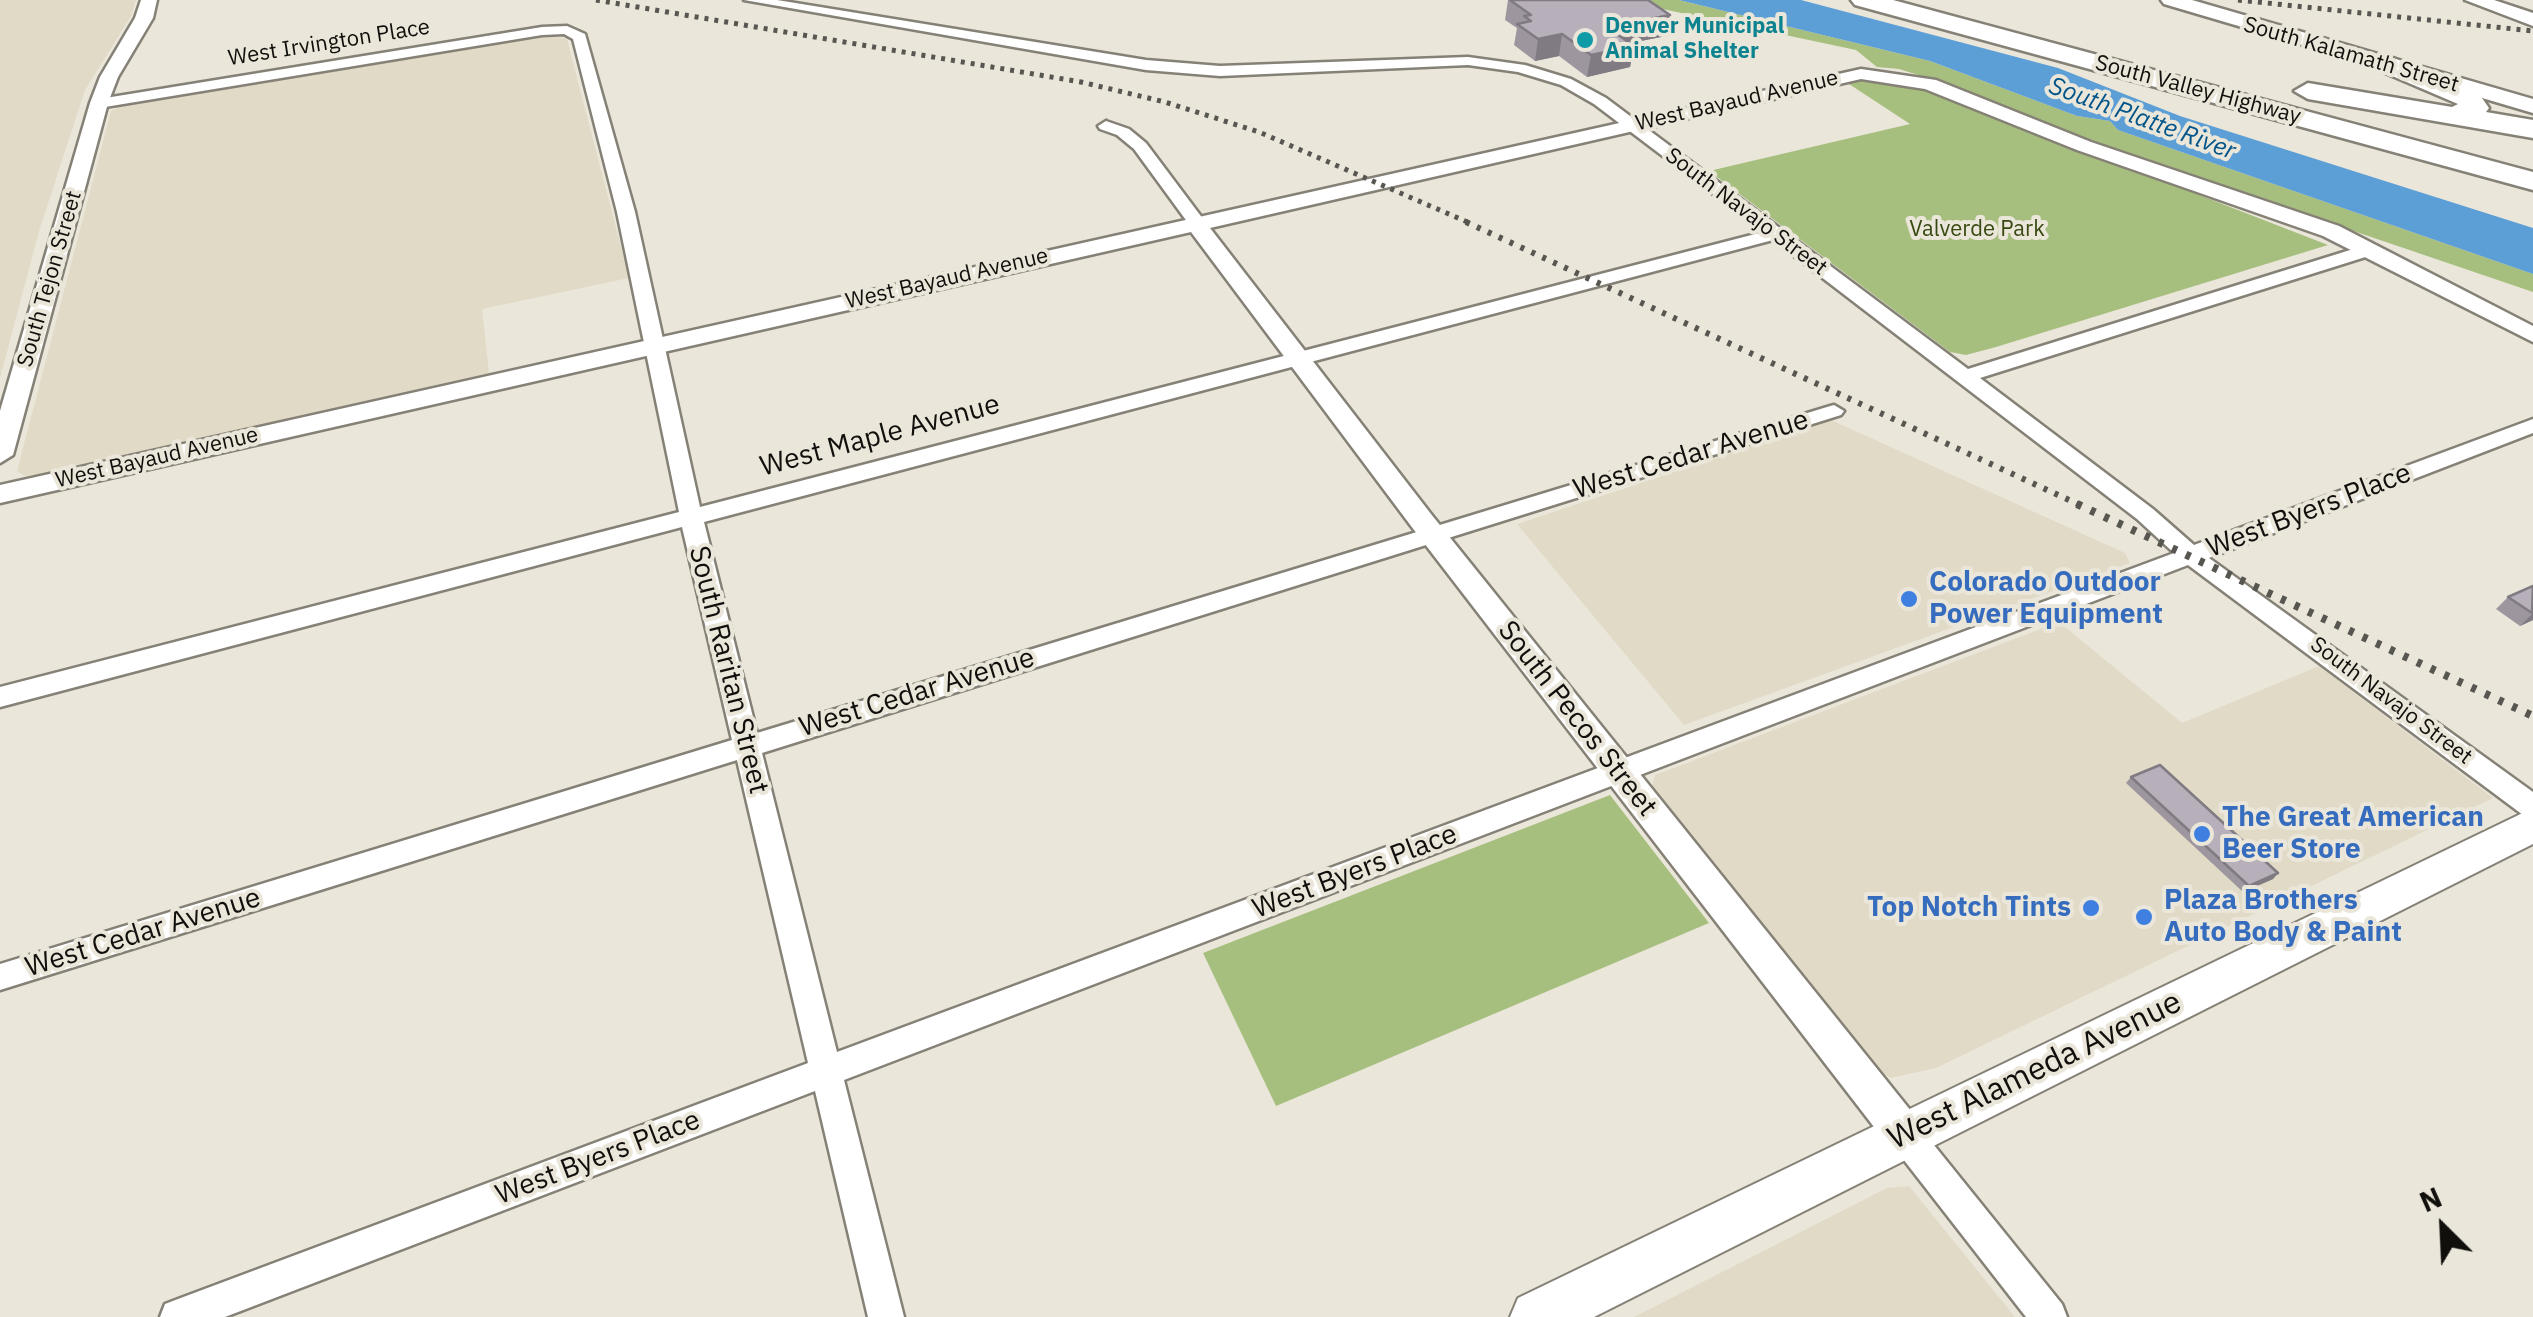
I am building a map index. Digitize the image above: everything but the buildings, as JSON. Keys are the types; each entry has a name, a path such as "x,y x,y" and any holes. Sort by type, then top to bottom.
{"highway":[{"name":"South Valley Highway","path":"1864,0 2533,182"},
{"name":"South Valley Highway","path":"1928,0 2533,161"},
{"path":"1965,27 2533,208"},
{"path":"2086,40 2421,113 2533,129"},
{"path":"2392,66 2451,89 2475,106 2461,114 2421,113"}],"main road":[{"path":"2476,0 2533,20"},
{"name":"South Kalamath Street","path":"2180,1 2533,106"},
{"name":"West Alameda Avenue","path":"1537,1317 2533,825"}],"street":[{"name":"South Tejon Street","path":"0,455 99,103 109,77 144,18 149,0"},
{"name":"South Navajo Street","path":"751,0 1146,64 1220,70 1454,60 1494,62 1566,82 1592,96 1965,376 2144,514 2191,556 2533,807"},
{"name":"West Irvington Place","path":"99,103 567,30"},
{"name":"South Raritan Street","path":"567,30 582,40 657,345 690,516 886,1317"},
{"name":"West Bayaud Avenue","path":"0,494 1844,76 1895,76 1929,84 2084,146 2331,231 2533,335"},
{"name":"South Pecos Street","path":"1106,126 1124,132 1140,146 1197,223 1206,242 1432,534 2048,1317"},
{"name":"West Maple Avenue","path":"0,698 1776,234"},
{"path":"1965,376 2369,250"},
{"name":"West Cedar Avenue","path":"0,977 1834,411"},
{"name":"West Byers Place","path":"178,1317 2533,426"}],"shaded area":[{"path":"0,0 136,0 131,16 85,90 39,231 0,378"},
{"path":"549,35 567,39 629,278 482,309 489,373 45,474 25,476 17,471 111,111 123,105"},
{"path":"1831,420 2125,553 2130,563 1684,725 1517,524"},
{"path":"2059,622 2182,723 2319,666 2493,798 1936,1068 1891,1078 1863,1065 1652,788 1655,775"},
{"path":"1909,1186 2015,1317 1634,1317 1887,1188"}],"green space":[{"path":"1620,0 1679,0 1930,61 2077,116 2110,121 2118,130 2533,274 2533,292 2124,153 1951,85 1899,69 1877,67 1856,50"},
{"name":"Valverde Park","path":"1866,80 1923,88 2328,245 1996,347 1966,355 1950,352 1709,171 1910,124 1849,84"},
{"path":"1610,795 1709,923 1276,1106 1203,953"}],"water":[{"name":"South Platte River","path":"1679,0 1801,0 2058,68 2180,116 2533,228 2533,274 2118,130 2110,121 2077,116 1930,61"}],"railway":[{"path":"596,0 1081,82 1165,102 1259,132 1472,224"},
{"path":"2238,0 2533,31"},
{"path":"1466,222 2082,506"},
{"path":"2077,504 2533,716"}],"place":[{"name":"Denver Municipal Animal Shelter","path":"1585,40"},
{"name":"Colorado Outdoor Power Equipment","path":"1909,599"},
{"name":"The Great American Beer Store","path":"2202,834"},
{"name":"Top Notch Tints","path":"2091,908"},
{"name":"Plaza Brothers Auto Body & Paint","path":"2144,917"}]}
